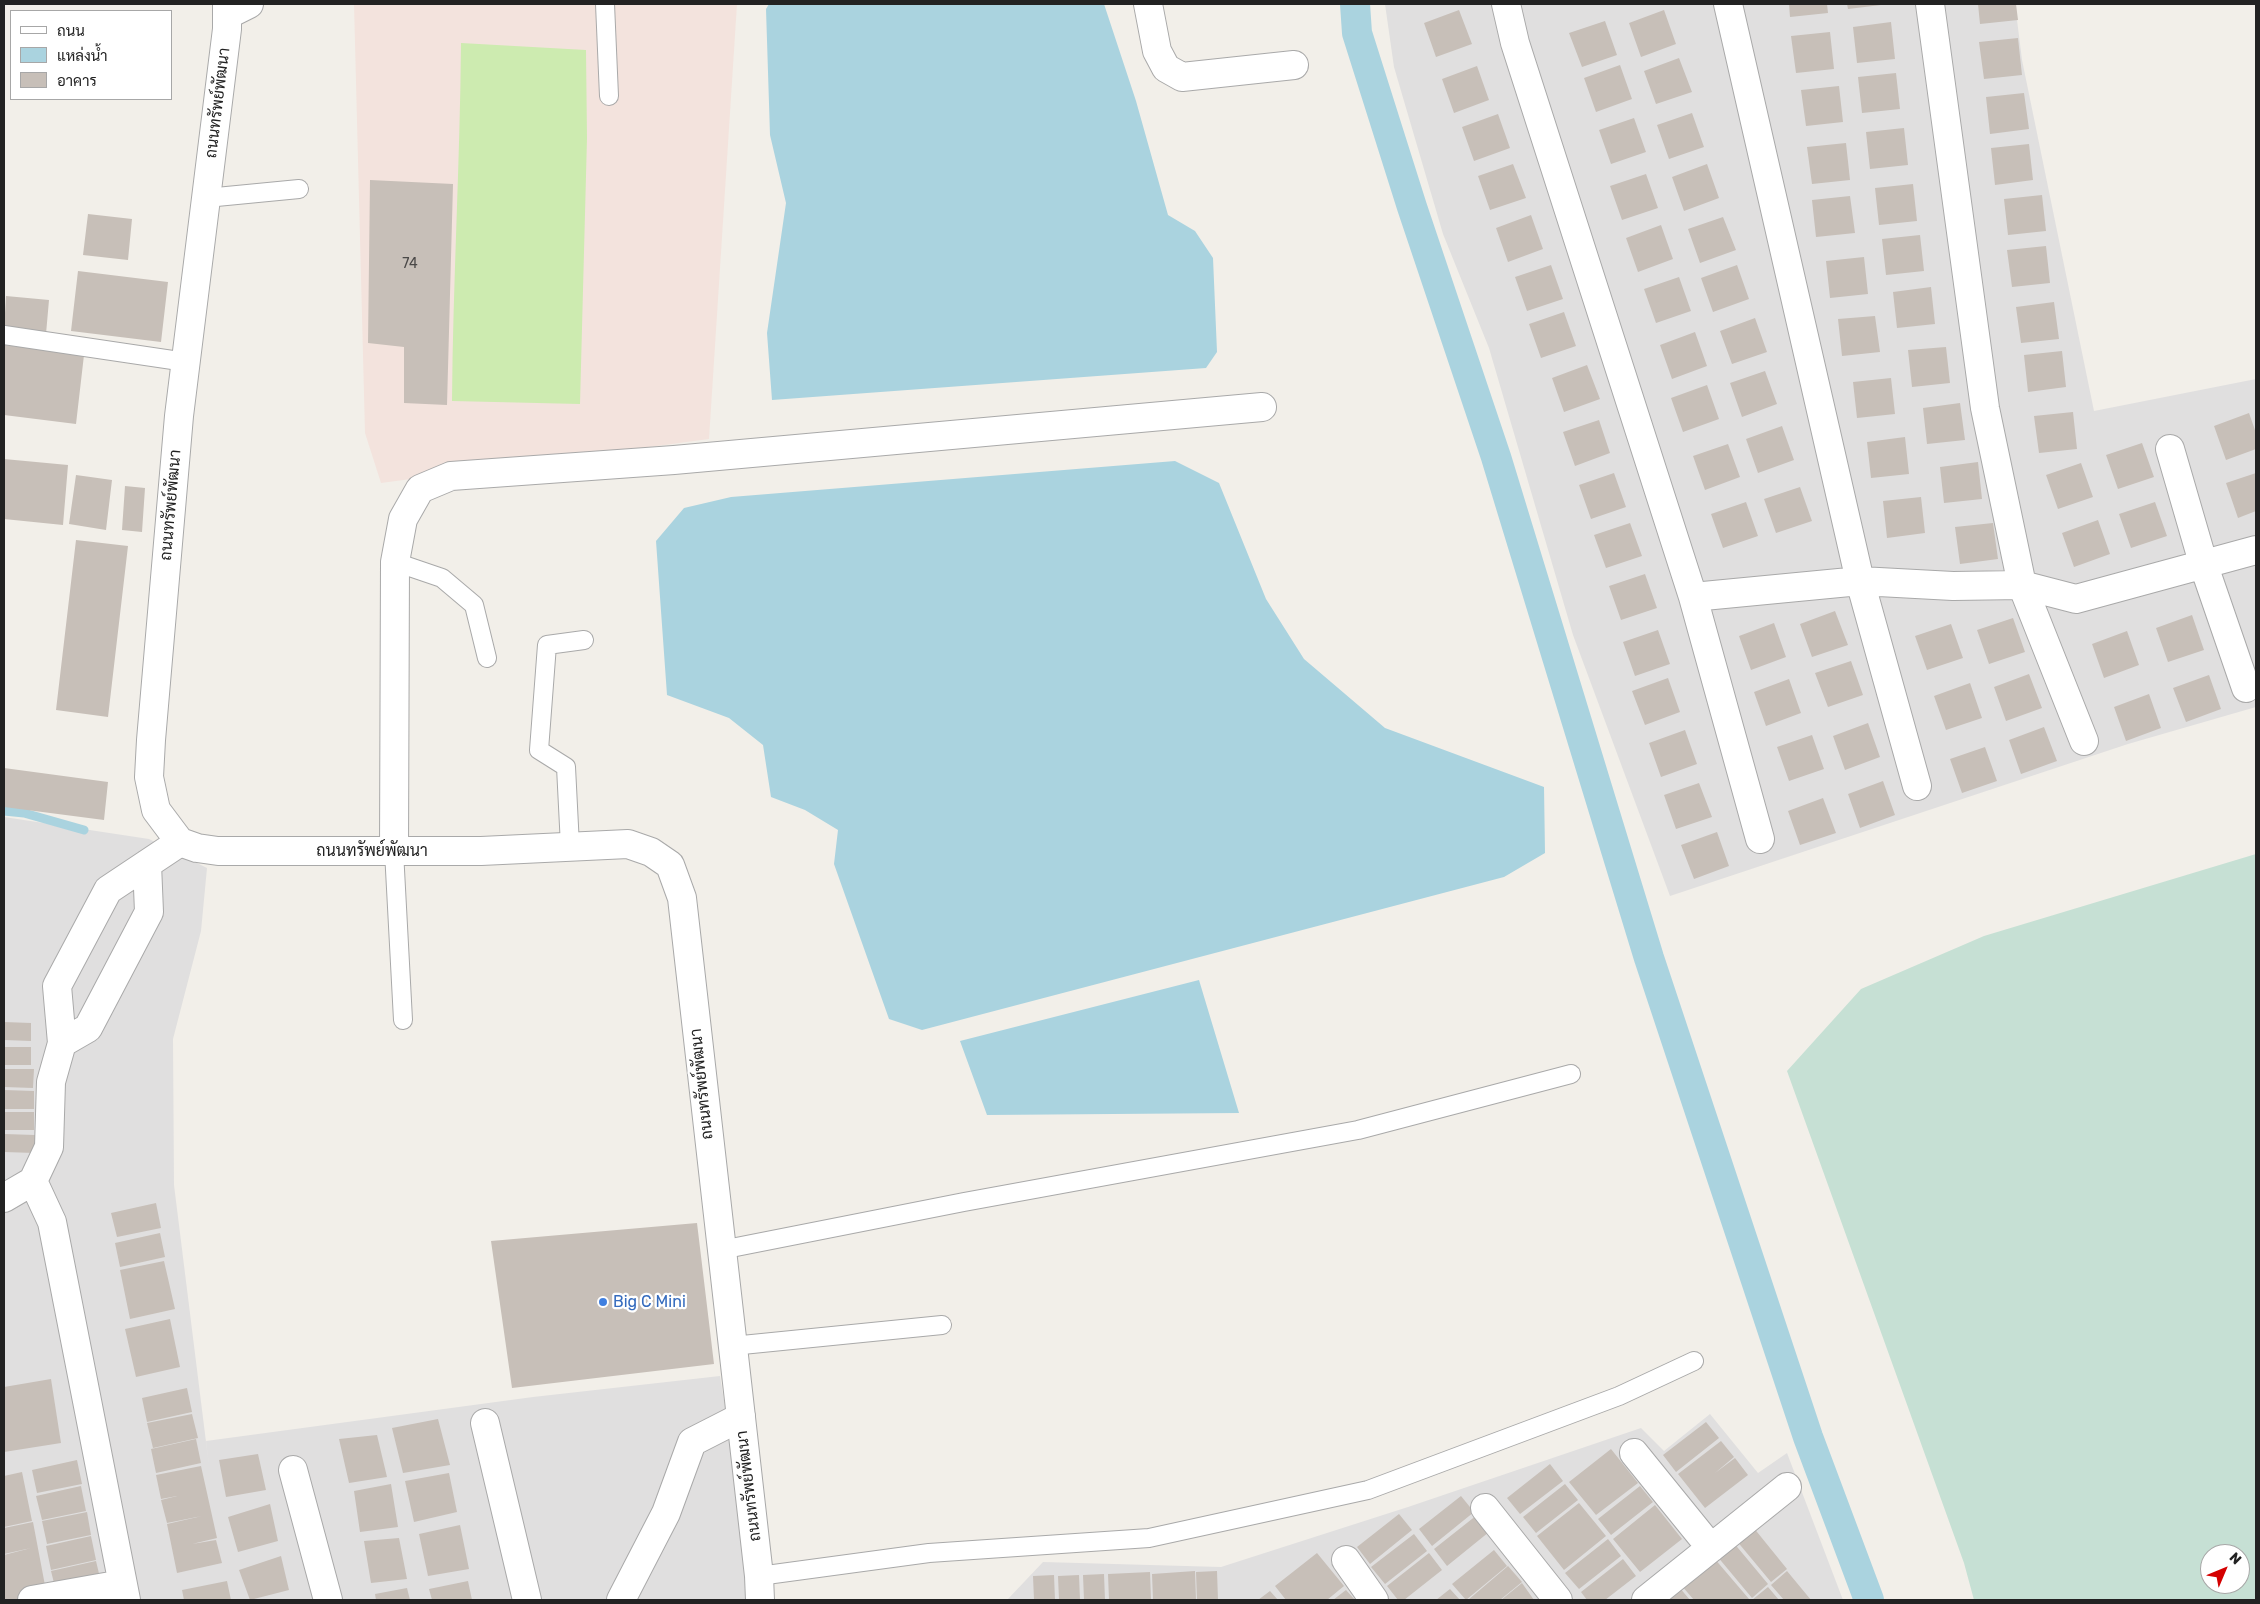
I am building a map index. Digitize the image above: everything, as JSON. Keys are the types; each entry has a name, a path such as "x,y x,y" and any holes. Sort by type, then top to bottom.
{"street":[{"path":"1148,4 1157,51 1166,68 1182,77 1294,65"},
{"path":"1506,4 1515,43 1693,597 1760,840"},
{"path":"1728,4 1860,581 1917,786"},
{"path":"1930,4 1985,408 2022,585 2084,741"},
{"name":"ถนนทรัพย์พัฒนา","path":"234,7 206,198 179,416 149,777 156,810 180,842 197,848 218,851 481,851 628,844 651,852 670,865 682,898 759,1588"},
{"path":"394,851 395,562 403,519 420,488 451,476 674,460 1262,407"},
{"path":"2170,449 2204,566 2246,688"},
{"path":"1693,597 1860,581 1953,586 2022,585 2076,599 2204,566 2256,550"},
{"path":"4,1198 33,1181 49,1147 51,1082 62,1043 57,986 108,890 180,842"},
{"path":"62,1043 88,1028 149,912 147,864"},
{"path":"32,1600 124,1592 52,1222 33,1181"},
{"path":"621,1600 666,1513 692,1442 740,1417"},
{"path":"485,1422 527,1600"},
{"path":"1634,1453 1711,1548"},
{"path":"293,1470 328,1600"},
{"path":"1646,1600 1787,1487"},
{"path":"1485,1508 1558,1600"},
{"path":"1346,1560 1374,1600"}],"lane":[{"path":"605,4 609,96"},
{"path":"206,198 299,189"},
{"path":"4,335 186,362"},
{"path":"395,562 442,578 474,605 487,658"},
{"path":"570,846 566,767 540,750 544,671 547,645 584,640"},
{"path":"394,851 403,1020"},
{"path":"721,1250 973,1201 1358,1130 1571,1074"},
{"path":"732,1346 942,1325"},
{"path":"759,1588 929,1553 1148,1538 1368,1490 1619,1396 1694,1361"}],"shaded area":[{"path":"354,4 737,4 709,439 381,483 365,433"},
{"path":"1385,4 2015,4 2022,60 2094,411 2256,379 2256,707 2128,744 1670,896 1573,635 1489,348 1443,234 1394,67"},
{"path":"4,817 149,839 207,868 201,931 173,1039 174,1185 209,1466 206,1441 533,1397 720,1376 752,1573 750,1600 4,1600"},
{"path":"1710,1414 1758,1473 1787,1453 1843,1600 1007,1600 1043,1562 1221,1567 1408,1507 1641,1428 1664,1451"}],"green space":[{"path":"461,43 586,50 587,138 580,404 452,401"},
{"path":"2256,854 2256,1600 1974,1600 1964,1563 1787,1071 1861,989 1984,936"}],"water":[{"path":"769,4 1104,4 1136,101 1168,215 1195,231 1213,258 1217,352 1206,368 772,400 767,333 786,203 770,135 766,9"},
{"path":"1175,461 1219,483 1266,599 1304,659 1385,728 1544,787 1545,853 1504,877 922,1030 889,1019 834,864 838,830 805,810 771,797 763,745 729,718 667,695 656,541 684,508 731,497"},
{"path":"1199,980 1239,1113 987,1115 960,1041"}],"building":[{"path":"1789,4 1827,4 1828,13 1790,17"},
{"path":"1847,4 1881,4 1881,5 1848,9"},
{"path":"1978,4 2016,4 2018,20 1980,24"},
{"path":"1459,10 1472,44 1436,57 1424,23"},
{"path":"1664,10 1676,44 1641,57 1629,23"},
{"path":"1605,21 1617,55 1582,67 1569,33"},
{"path":"1891,22 1895,59 1857,63 1853,27"},
{"path":"1830,32 1834,69 1796,73 1791,36"},
{"path":"2018,38 2022,75 1984,79 1979,42"},
{"path":"1679,58 1692,92 1656,104 1644,71"},
{"path":"1620,65 1632,99 1596,112 1584,78"},
{"path":"1477,66 1489,100 1454,113 1442,79"},
{"path":"1896,73 1900,109 1862,113 1858,77"},
{"path":"1839,86 1843,122 1806,126 1801,90"},
{"path":"2024,93 2029,129 1990,134 1986,97"},
{"path":"1692,113 1704,147 1669,159 1657,125"},
{"path":"1498,114 1510,148 1474,161 1462,127"},
{"path":"1634,118 1646,152 1611,164 1599,130"},
{"path":"1904,128 1908,165 1870,169 1866,132"},
{"path":"1846,143 1850,180 1812,184 1807,147"},
{"path":"2029,144 2033,180 1995,185 1991,148"},
{"path":"1513,164 1526,198 1490,210 1478,176"},
{"path":"1707,164 1719,198 1684,211 1672,177"},
{"path":"1646,174 1658,208 1622,220 1610,186"},
{"path":"370,180 453,184 447,405 404,403 404,347 368,343"},
{"path":"1913,184 1917,221 1879,225 1875,188"},
{"path":"2042,195 2046,231 2008,235 2004,199"},
{"path":"1850,196 1855,233 1816,237 1812,200"},
{"path":"88,214 132,219 128,260 83,255"},
{"path":"1531,215 1543,249 1508,262 1496,228"},
{"path":"1723,217 1736,250 1700,263 1688,229"},
{"path":"1661,225 1673,259 1638,272 1626,238"},
{"path":"1920,235 1924,271 1886,275 1882,239"},
{"path":"2046,246 2050,283 2012,287 2007,250"},
{"path":"1864,257 1868,294 1830,298 1826,261"},
{"path":"1551,265 1563,299 1527,311 1515,277"},
{"path":"1737,265 1749,299 1713,312 1701,278"},
{"path":"78,271 168,282 161,342 71,331"},
{"path":"1679,277 1691,311 1656,323 1644,289"},
{"path":"1931,287 1935,324 1897,328 1893,292"},
{"path":"6,296 49,300 46,334 4,330"},
{"path":"2054,302 2059,339 2021,343 2016,307"},
{"path":"1564,312 1576,346 1541,358 1529,324"},
{"path":"1875,316 1880,352 1842,356 1838,319"},
{"path":"1755,318 1767,352 1732,364 1720,331"},
{"path":"1695,332 1707,366 1672,379 1660,345"},
{"path":"5,345 84,355 76,424 4,415"},
{"path":"1946,347 1950,383 1912,387 1908,350"},
{"path":"2062,351 2066,387 2028,392 2024,355"},
{"path":"1587,365 1600,399 1564,412 1552,378"},
{"path":"1765,371 1777,404 1742,417 1730,383"},
{"path":"1891,378 1895,414 1857,418 1853,382"},
{"path":"1707,385 1719,419 1683,432 1671,398"},
{"path":"1960,403 1965,440 1927,444 1923,408"},
{"path":"2073,412 2077,449 2039,453 2034,416"},
{"path":"2249,413 2256,433 2256,449 2226,460 2214,426"},
{"path":"1599,420 1610,453 1575,466 1563,432"},
{"path":"1782,426 1794,460 1758,473 1746,439"},
{"path":"1905,437 1909,474 1871,478 1867,442"},
{"path":"2142,443 2154,477 2118,489 2106,455"},
{"path":"1728,444 1740,477 1705,490 1693,456"},
{"path":"4,459 68,465 63,525 4,519"},
{"path":"1978,462 1982,499 1944,503 1940,467"},
{"path":"2081,463 2093,497 2058,509 2046,475"},
{"path":"1614,473 1626,507 1591,519 1579,485"},
{"path":"2256,473 2256,511 2238,518 2226,483"},
{"path":"76,475 112,480 106,530 69,524"},
{"path":"125,486 145,488 142,532 122,530"},
{"path":"1800,487 1812,521 1776,533 1764,499"},
{"path":"1921,497 1925,533 1887,538 1883,501"},
{"path":"1746,502 1758,536 1723,548 1711,514"},
{"path":"2155,502 2167,536 2131,548 2119,514"},
{"path":"2098,520 2110,554 2074,567 2062,533"},
{"path":"1630,523 1642,556 1606,568 1594,535"},
{"path":"1993,523 1998,559 1960,564 1955,527"},
{"path":"76,540 128,546 108,717 56,710"},
{"path":"1645,574 1657,608 1621,620 1609,586"},
{"path":"1835,611 1848,645 1812,657 1800,624"},
{"path":"2192,615 2204,650 2168,662 2156,628"},
{"path":"2013,618 2025,652 1989,664 1977,630"},
{"path":"1774,623 1786,657 1751,670 1739,636"},
{"path":"1951,624 1963,658 1927,670 1915,636"},
{"path":"1658,630 1670,664 1635,676 1623,642"},
{"path":"2127,631 2139,665 2104,678 2092,644"},
{"path":"1851,661 1863,695 1828,707 1815,673"},
{"path":"2029,674 2042,708 2006,721 1994,687"},
{"path":"2209,675 2221,709 2186,722 2173,688"},
{"path":"1668,678 1680,712 1645,725 1632,691"},
{"path":"1789,679 1801,713 1766,726 1754,692"},
{"path":"1970,683 1982,718 1946,730 1934,696"},
{"path":"2149,694 2161,728 2126,741 2114,707"},
{"path":"1868,723 1880,757 1845,770 1833,736"},
{"path":"2044,727 2057,761 2021,774 2009,740"},
{"path":"1685,730 1697,764 1661,777 1649,743"},
{"path":"1812,735 1824,769 1789,781 1777,747"},
{"path":"1985,747 1997,781 1962,793 1950,759"},
{"path":"4,768 108,782 104,820 4,807"},
{"path":"1883,781 1895,815 1860,828 1848,794"},
{"path":"1699,783 1712,817 1676,829 1664,795"},
{"path":"1823,798 1836,833 1800,845 1788,811"},
{"path":"1717,832 1729,866 1694,879 1681,845"},
{"path":"4,1022 31,1023 31,1041 4,1040"},
{"path":"4,1047 31,1047 31,1065 4,1065"},
{"path":"4,1069 34,1069 33,1088 4,1087"},
{"path":"4,1090 34,1091 34,1109 4,1109"},
{"path":"4,1112 34,1112 34,1130 4,1130"},
{"path":"4,1134 35,1135 35,1153 4,1152"},
{"path":"156,1203 161,1228 117,1237 111,1213"},
{"name":"Big C Mini","path":"697,1223 714,1364 512,1388 491,1241"},
{"path":"160,1233 165,1257 120,1267 115,1243"},
{"path":"164,1261 175,1309 130,1319 120,1270"},
{"path":"170,1319 180,1367 136,1377 125,1329"},
{"path":"51,1379 61,1443 4,1452 4,1387"},
{"path":"187,1388 192,1412 147,1422 142,1398"},
{"path":"192,1414 198,1438 153,1448 147,1423"},
{"path":"438,1419 450,1465 403,1473 392,1428"},
{"path":"1706,1422 1719,1438 1676,1472 1663,1455"},
{"path":"377,1435 387,1477 349,1483 339,1439"},
{"path":"196,1439 201,1463 156,1473 151,1449"},
{"path":"1721,1441 1734,1457 1715,1473 1735,1458 1748,1475 1705,1508 1678,1474"},
{"path":"1611,1449 1638,1483 1596,1515 1569,1482"},
{"path":"258,1454 266,1490 226,1497 219,1460"},
{"path":"77,1460 82,1484 37,1493 32,1470"},
{"path":"1550,1464 1563,1481 1520,1514 1507,1498"},
{"path":"201,1466 217,1538 192,1544 216,1540 222,1563 177,1573 167,1524 202,1516 167,1523 161,1500 177,1496 161,1499 156,1475"},
{"path":"22,1472 32,1521 4,1527 4,1476"},
{"path":"449,1473 457,1512 414,1522 405,1481"},
{"path":"391,1484 398,1527 360,1532 354,1491"},
{"path":"1565,1484 1578,1500 1536,1533 1523,1517"},
{"path":"81,1486 86,1511 42,1520 36,1496"},
{"path":"1640,1486 1653,1502 1611,1535 1598,1519"},
{"path":"1461,1496 1474,1512 1432,1546 1419,1529"},
{"path":"1579,1503 1606,1536 1564,1570 1537,1536"},
{"path":"270,1504 278,1541 238,1552 228,1517"},
{"path":"1655,1505 1682,1539 1640,1572 1613,1539"},
{"path":"87,1512 91,1535 47,1544 42,1521"},
{"path":"1399,1514 1412,1530 1370,1564 1357,1547"},
{"path":"1477,1515 1489,1532 1447,1566 1434,1549"},
{"path":"33,1522 47,1596 28,1600 4,1600 4,1555 31,1548 4,1554 4,1528"},
{"path":"460,1525 469,1569 428,1576 419,1534"},
{"path":"1753,1527 1787,1569 1771,1582 1736,1540"},
{"path":"1414,1534 1427,1551 1385,1584 1371,1567"},
{"path":"91,1536 96,1560 51,1570 46,1546"},
{"path":"399,1538 407,1579 371,1583 364,1541"},
{"path":"1608,1539 1621,1556 1579,1589 1565,1573"},
{"path":"1733,1542 1768,1584 1752,1598 1717,1556"},
{"path":"1494,1550 1507,1566 1466,1600 1452,1584"},
{"path":"1317,1553 1344,1586 1327,1600 1286,1600 1275,1586"},
{"path":"1429,1553 1442,1570 1404,1600 1398,1600 1387,1586"},
{"path":"281,1556 289,1590 250,1600 239,1570"},
{"path":"1714,1558 1749,1599 1694,1600 1681,1585"},
{"path":"1623,1559 1636,1576 1605,1600 1587,1600 1581,1592"},
{"path":"96,1561 102,1586 57,1595 51,1571"},
{"path":"1508,1566 1522,1582 1500,1600 1468,1600"},
{"path":"1195,1571 1196,1600 1153,1600 1152,1574"},
{"path":"1217,1571 1218,1600 1197,1600 1196,1572"},
{"path":"1787,1571 1811,1600 1784,1600 1771,1585"},
{"path":"1150,1572 1151,1600 1109,1600 1108,1574"},
{"path":"1104,1574 1105,1600 1084,1600 1083,1575"},
{"path":"1054,1575 1055,1600 1034,1600 1033,1576"},
{"path":"1079,1575 1080,1600 1059,1600 1058,1576"},
{"path":"227,1581 231,1600 184,1600 182,1590"},
{"path":"468,1581 472,1600 432,1600 429,1589"},
{"path":"1522,1583 1534,1600 1501,1600"},
{"path":"1679,1587 1690,1600 1662,1600"},
{"path":"1768,1587 1779,1600 1752,1600"},
{"path":"407,1588 410,1600 376,1600 375,1594"},
{"path":"1450,1589 1460,1600 1436,1600"},
{"path":"1346,1590 1355,1600 1333,1600"},
{"path":"1270,1591 1278,1600 1258,1600"}],"waterway":[{"path":"1355,4 1357,33 1412,207 1496,457 1649,958 1808,1437 1869,1600"},
{"path":"4,811 24,813 84,830"}],"place":[{"name":"Big C Mini","path":"603,1302"}]}
